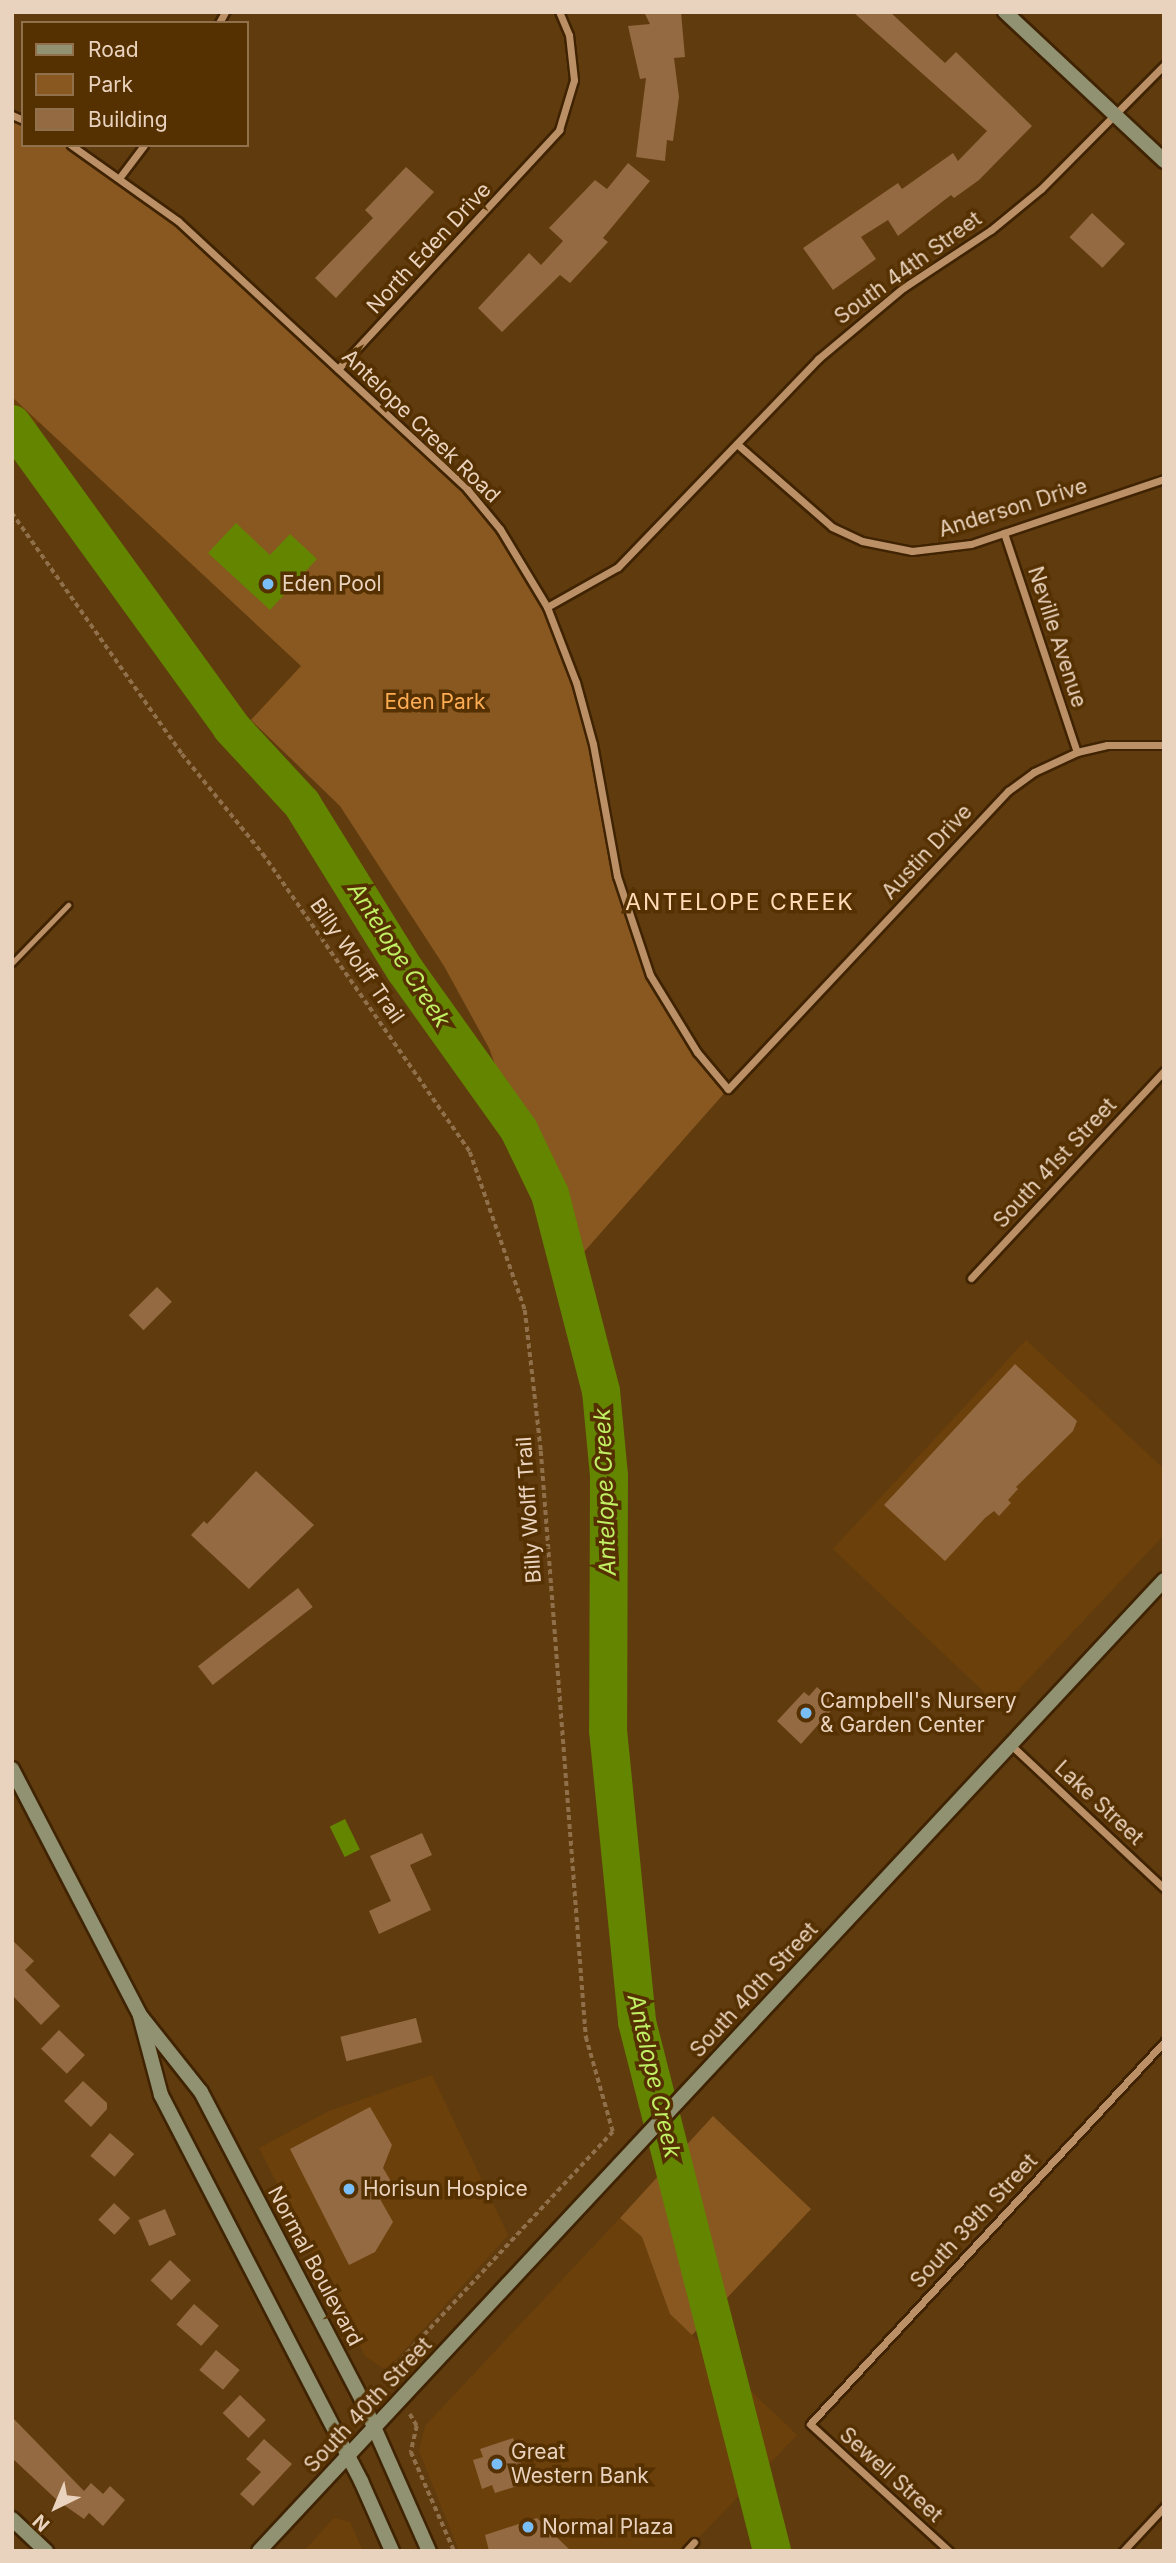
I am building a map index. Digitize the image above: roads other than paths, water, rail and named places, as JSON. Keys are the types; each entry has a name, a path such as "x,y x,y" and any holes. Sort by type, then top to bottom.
{"main road":[{"path":"1005,12 1164,161"},
{"name":"South 40th Street","path":"259,2551 1164,1580"},
{"name":"Normal Boulevard","path":"12,1769 140,2015 201,2092 375,2429 429,2551"},
{"name":"Normal Boulevard","path":"140,2015 161,2095 349,2457 392,2551"},
{"path":"12,2519 46,2551"}],"street":[{"name":"North Eden Drive","path":"338,369 544,151 569,106 574,80 571,44 559,12"},
{"name":"South 44th Street","path":"547,607 618,567 862,320 1041,189 1164,65"},
{"name":"Antelope Creek Road","path":"74,147 120,177 178,221 467,489 500,530 547,607 576,682 593,744 631,926 672,1015 729,1089"},
{"path":"120,177 142,147"},
{"name":"Anderson Drive","path":"737,444 810,512 862,541 912,551 945,550 1164,479"},
{"name":"Neville Avenue","path":"1004,533 1077,751"},
{"name":"Austin Drive","path":"729,1089 1007,791 1034,772 1077,751 1118,744 1164,745"},
{"name":"South 41st Street","path":"971,1278 1164,1071"},
{"name":"Lake Street","path":"1010,1744 1164,1888"},
{"name":"South 39th Street","path":"810,2424 1164,2042"},
{"name":"Sewell Street","path":"810,2424 949,2551"},
{"path":"1123,2551 1164,2507"},
{"path":"687,2551 694,2542"}],"lane":[{"path":"12,963 68,905"}],"waterway":[{"name":"Antelope Creek","path":"12,424 231,727 302,804 405,970 519,1130 550,1194 601,1391 609,1476 608,1730 637,2022 772,2551"}],"place":[{"name":"Eden Pool","path":"268,584"},
{"name":"Campbell's Nursery & Garden Center","path":"806,1713"},
{"name":"Horisun Hospice","path":"349,2189"},
{"name":"Great Western Bank","path":"497,2464"},
{"name":"Normal Plaza","path":"528,2527"}],"district":[{"name":"ANTELOPE CREEK","path":"740,902"}],"park label":[{"name":"Eden Park","path":"435,702"}]}
